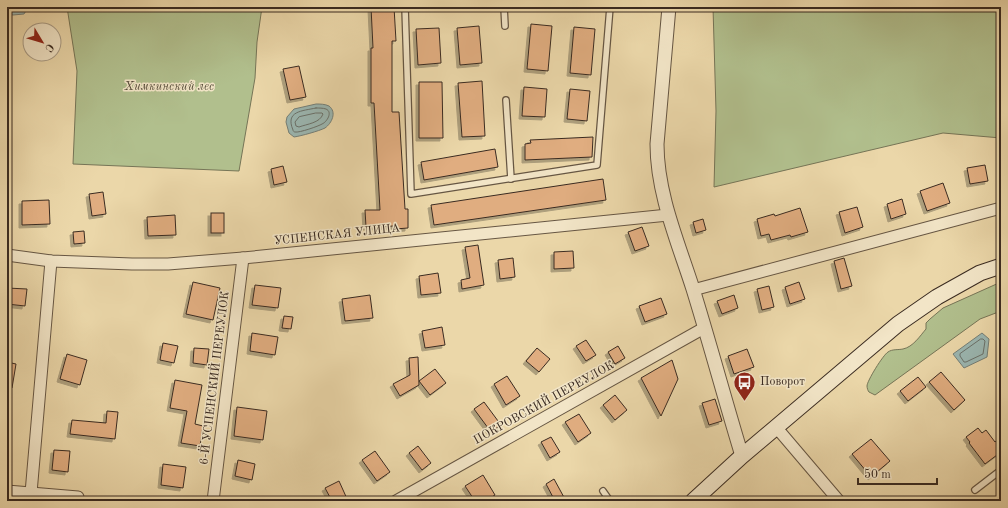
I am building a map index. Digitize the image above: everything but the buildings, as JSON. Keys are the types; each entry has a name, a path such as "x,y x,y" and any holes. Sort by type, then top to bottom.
{"main road":[{"path":"693,501 742,456 898,324 937,297 980,273 1001,266"}],"street":[{"path":"669,7 657,144 659,177 668,215 693,290 742,456"},
{"path":"693,290 1001,208"},
{"name":"УСПЕНСКАЯ УЛИЦА","path":"7,255 52,261 168,264 243,258 668,215"},
{"name":"6-Й УСПЕНСКИЙ ПЕРЕУЛОК","path":"213,501 243,258"},
{"path":"31,493 52,261"},
{"name":"ПОКРОВСКИЙ ПЕРЕУЛОК","path":"396,501 704,328"},
{"path":"776,427 839,501"},
{"path":"7,491 78,497"}],"lane":[{"path":"405,7 411,194 597,165 610,7"},
{"path":"504,7 505,26"},
{"path":"506,100 511,179"},
{"path":"975,490 1001,470"},
{"path":"603,491 610,501"}],"green space":[{"name":"Химкинский лес","path":"67,7 262,7 257,42 255,78 239,171 73,164 77,71"},
{"path":"713,7 1001,7 1001,138 943,133 714,187 716,111"},
{"path":"1001,282 1001,311 980,319 875,395 869,392 867,386 868,383 879,363 888,352 891,350 907,348 913,344 926,329 926,323 943,308"}],"water":[{"path":"7,7 28,7 24,14 13,15 7,14"},
{"path":"316,104 326,105 331,108 333,111 333,117 330,123 325,128 294,137 289,133 286,122 287,117 294,109"},
{"path":"982,333 989,339 987,357 964,368 953,354"}],"place":[{"name":"Поворот","path":"744,402"}]}
